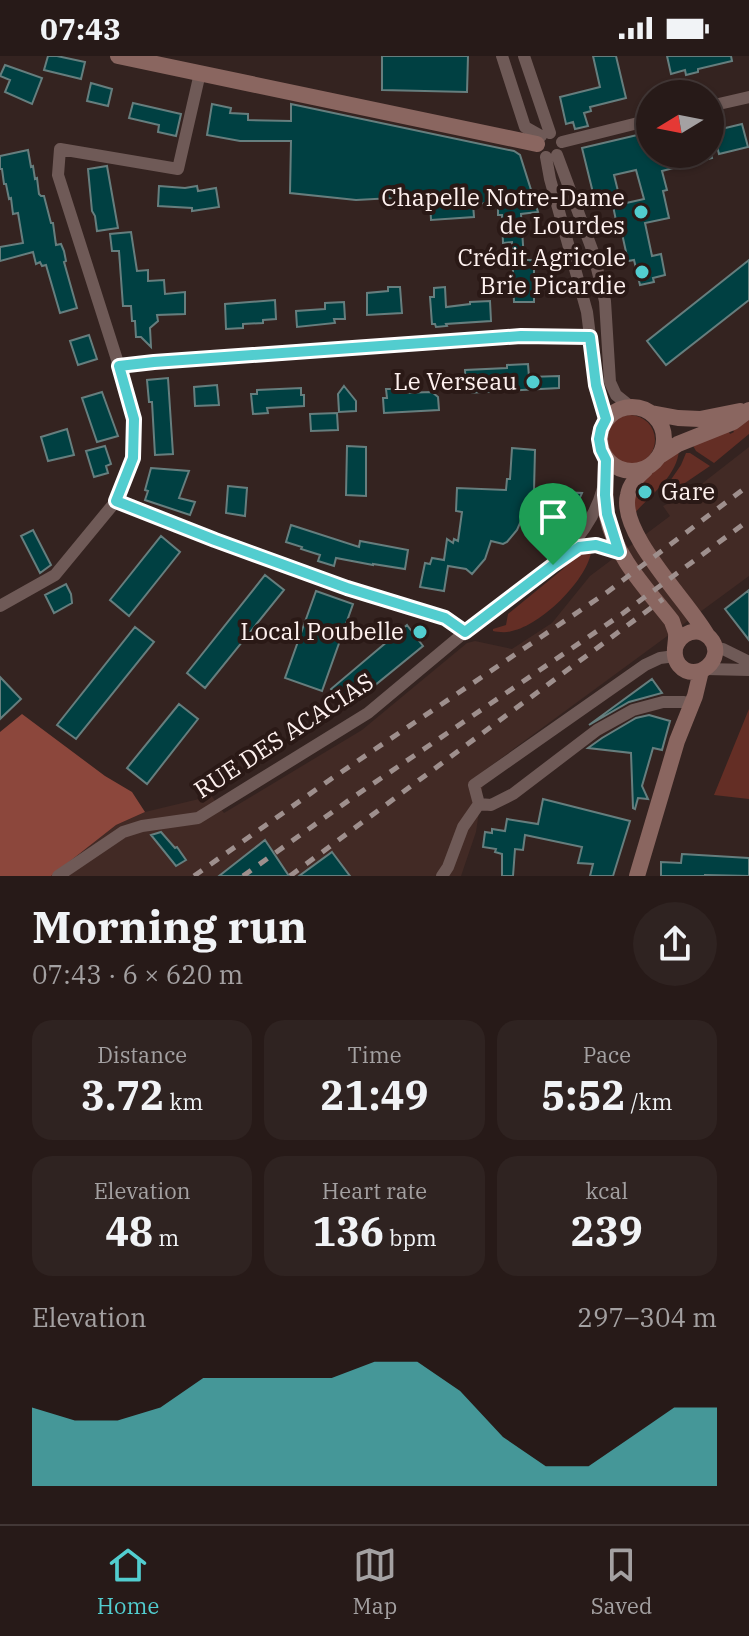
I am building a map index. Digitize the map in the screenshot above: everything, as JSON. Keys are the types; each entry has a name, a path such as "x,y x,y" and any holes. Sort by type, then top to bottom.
{"main road":[{"path":"118,56 546,145"},
{"path":"677,741 686,681 677,657 676,633 672,621 619,552 607,514 606,468 599,439 601,429 606,419 622,408 642,408 651,413 700,419 749,410"},
{"path":"637,876 677,741 704,670 714,659 710,641 689,608 640,544 628,516 627,497 635,479 661,455 678,444 733,422 749,410"},
{"path":"651,413 663,428 665,437 661,455"},
{"path":"606,468 634,472 645,470"},
{"path":"704,670 688,671 677,657 677,642 687,633 701,632 710,641"}],"street":[{"path":"502,56 525,127 546,145 593,252 605,301 610,382 616,395 631,407"},
{"path":"524,56 546,145 550,179 587,312 596,385 606,419"},
{"path":"0,606 55,575 116,501 133,458 134,419 58,175 60,149 178,169 200,73"},
{"path":"724,103 749,97"},
{"path":"546,145 557,135 562,142 636,124"},
{"path":"119,366 521,336 590,337"},
{"name":"RUE DES ACACIAS","path":"553,565 589,521 601,495 606,468"},
{"path":"116,501 347,588 445,618 465,632"},
{"name":"RUE DES ACACIAS","path":"58,876 123,832 142,826 198,818 368,713 465,632 579,547 602,546 619,552"},
{"path":"710,641 749,662"},
{"path":"442,876 463,827 479,804 474,785 645,665 660,658 677,657"},
{"path":"704,670 749,670"},
{"path":"479,804 491,805 513,794 597,730 627,713 663,702 684,702"}],"shaded area":[{"path":"630,415 647,423 655,440 647,457 630,465 613,457 605,440 613,423"},
{"path":"749,419 749,434 714,463 696,451 692,444 728,430 730,434 734,432 732,428"},
{"path":"749,447 749,576 485,770 476,832 461,876 51,876 116,825 145,812 199,799 208,791 224,813 362,730 467,643 475,641 512,649 552,623 590,576 670,516 663,506 690,493"},
{"path":"679,450 668,477 633,515 635,484 655,470 666,457"},
{"path":"686,453 710,466 682,485 668,488 668,484"},
{"path":"591,553 587,564 560,601 523,627 507,632 493,631 506,625 508,614 571,560"},
{"path":"749,709 749,799 714,795"},
{"path":"22,714 105,776 132,792 145,812 116,825 51,876 0,876 0,732"}],"building":[{"path":"48,56 85,62 81,79 44,70"},
{"path":"382,56 468,56 467,92 382,90"},
{"path":"593,56 616,56 626,98 590,107 591,111 584,113 588,126 575,129 573,122 566,124 560,97 600,87"},
{"path":"667,56 731,56 732,61 686,75 685,70 671,74"},
{"path":"5,65 42,78 32,104 5,92 10,80 0,76"},
{"path":"91,83 112,89 108,106 87,101"},
{"path":"133,103 181,114 176,136 158,132 159,125 129,118"},
{"path":"212,104 231,108 230,113 248,114 248,120 291,121 291,104 514,151 520,155 538,212 521,214 524,260 534,260 534,302 514,302 512,242 503,243 498,202 473,204 474,217 431,220 430,196 356,200 290,193 291,141 240,141 207,135"},
{"path":"742,124 748,147 724,153 724,128"},
{"path":"636,135 636,168 674,168 662,171 669,218 645,223 652,256 661,254 665,275 653,278 654,282 640,285 634,260 628,261 613,206 644,199 636,170 614,175 619,195 595,201 582,148"},
{"path":"28,150 39,194 44,196 53,223 56,245 61,244 64,251 64,262 77,308 60,313 46,265 36,264 33,252 0,261 0,247 23,243 18,213 13,214 11,198 0,169 0,156"},
{"path":"107,166 118,228 97,231 88,169"},
{"path":"159,186 197,186 198,191 216,188 219,207 192,211 192,208 158,206"},
{"path":"131,232 137,271 148,270 148,281 164,280 165,294 185,292 185,314 157,315 158,321 150,328 151,347 141,337 136,337 131,306 123,306 119,251 112,251 110,234"},
{"path":"749,260 749,300 666,365 647,341"},
{"path":"388,287 400,287 402,313 367,315 367,293 388,291"},
{"path":"445,287 446,307 490,301 491,321 436,327 432,324 430,297 434,297 434,288"},
{"path":"275,300 276,319 226,329 225,304"},
{"path":"344,302 345,319 297,327 296,311 325,309 325,303"},
{"path":"89,335 97,359 78,365 70,341"},
{"path":"528,364 529,377 559,376 559,388 466,393 465,370"},
{"path":"168,378 173,454 155,455 152,402 149,402 147,380"},
{"path":"217,385 219,405 195,406 194,387"},
{"path":"344,386 356,401 356,411 339,412 338,394"},
{"path":"301,388 304,406 267,408 268,413 253,414 251,394 257,394 257,390"},
{"path":"386,389 401,389 402,393 432,392 438,397 439,410 384,413"},
{"path":"102,392 118,436 97,442 82,398"},
{"path":"337,413 338,430 311,431 310,414"},
{"path":"67,429 74,455 48,461 41,437"},
{"path":"105,446 111,464 106,466 108,473 94,477 86,451"},
{"path":"347,446 366,447 366,496 346,495"},
{"path":"512,448 535,450 534,491 582,493 571,518 524,514 507,542 491,541 485,559 472,574 466,569 448,566 444,591 420,587 425,563 430,564 432,558 444,560 447,539 453,543 454,539 458,541 462,512 456,511 457,488 506,490 507,479 510,479"},
{"path":"151,468 189,471 179,498 195,502 190,515 145,500"},
{"path":"228,486 247,488 245,516 226,513"},
{"path":"291,525 359,547 360,541 408,550 405,569 336,558 334,566 318,561 320,555 286,542"},
{"path":"33,530 51,565 40,573 21,536"},
{"path":"161,536 180,552 129,616 110,600"},
{"path":"265,575 284,590 205,688 187,673"},
{"path":"66,584 72,603 54,613 45,595"},
{"path":"749,590 749,640 725,609"},
{"path":"316,591 353,604 322,691 285,678"},
{"path":"407,625 423,646 347,708 331,689"},
{"path":"135,627 154,642 76,739 57,725"},
{"path":"0,677 21,699 0,719"},
{"path":"652,679 662,693 629,702 589,725"},
{"path":"179,704 198,719 147,784 127,768"},
{"path":"649,715 670,721 662,750 653,748 642,786 648,799 638,798 635,809 631,753 588,748 636,718"},
{"path":"543,799 630,821 613,876 590,876 593,864 578,863 582,847 525,835 523,850 515,849 513,876 502,876 502,854 495,852 496,849 483,847 485,832 492,833 492,829 505,831 507,819 538,824"},
{"path":"161,832 186,860 176,866 151,835"},
{"path":"265,840 289,876 219,876"},
{"path":"332,852 350,876 299,876"},
{"path":"682,854 749,858 749,876 661,876 661,862 681,863"}],"railway":[{"path":"194,876 606,593 749,485"},
{"path":"243,876 622,614 749,520"},
{"path":"290,876 663,599"}],"place":[{"name":"Chapelle Notre-Dame de Lourdes","path":"641,212"},
{"name":"Crédit Agricole Brie Picardie","path":"642,272"},
{"name":"Le Verseau","path":"533,382"},
{"name":"Gare","path":"645,492"},
{"name":"Local Poubelle","path":"420,632"}],"route":[{"path":"521,336 590,337 596,385 606,419 599,439 606,460 607,514 619,552 587,545 553,565 465,632 445,618 347,588 116,501 133,458 134,419 119,366 521,336"}]}
